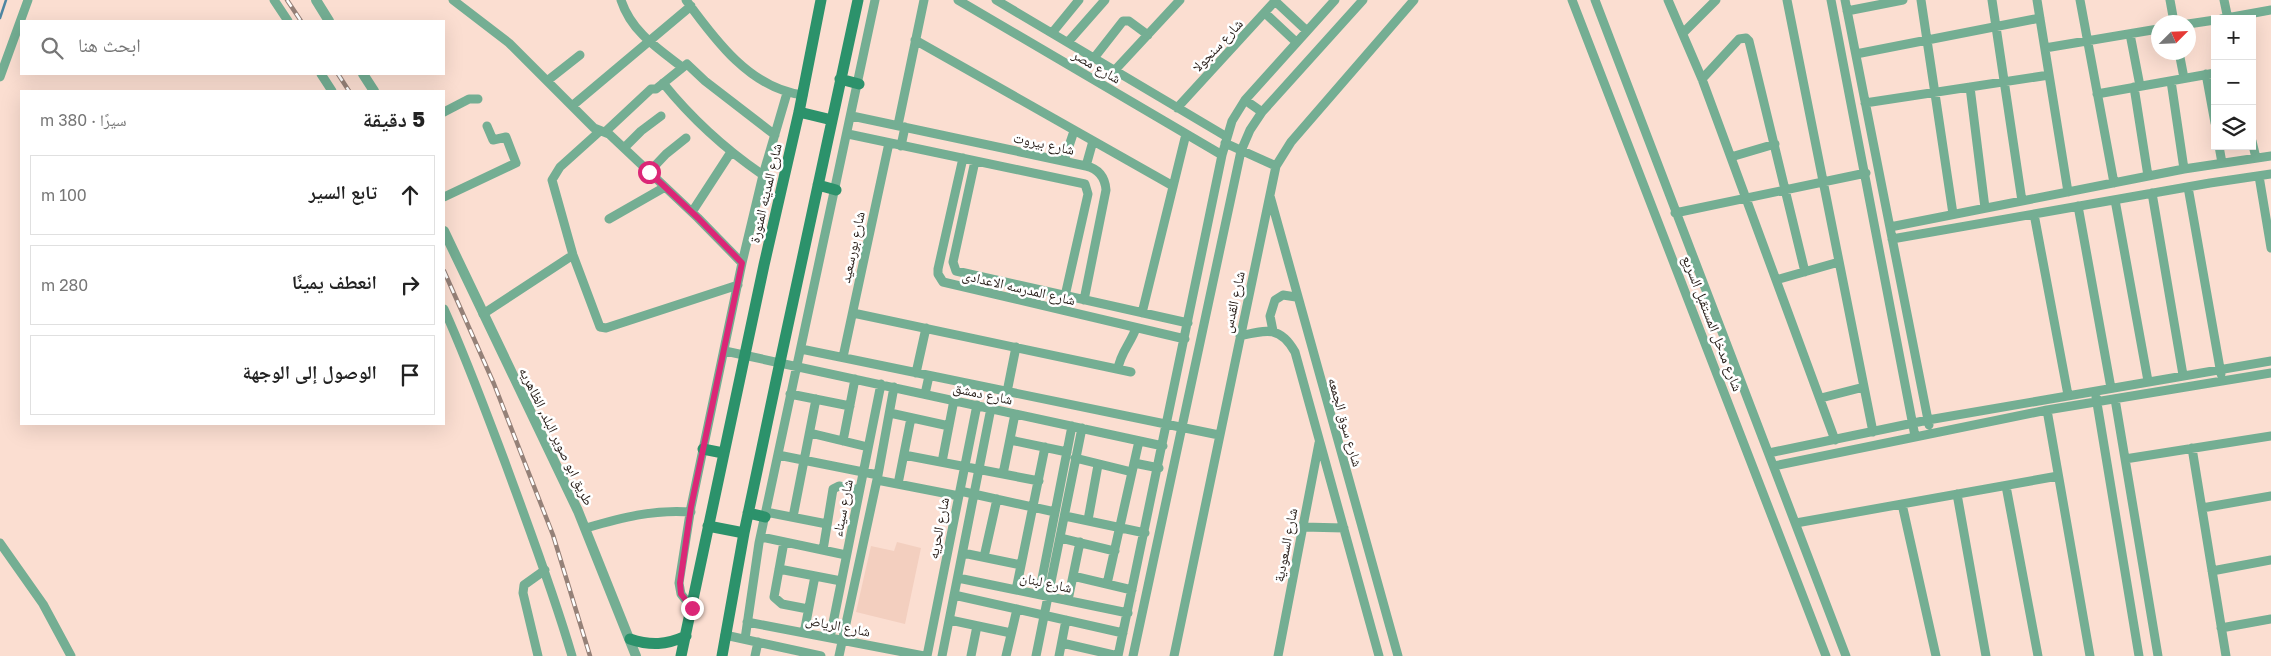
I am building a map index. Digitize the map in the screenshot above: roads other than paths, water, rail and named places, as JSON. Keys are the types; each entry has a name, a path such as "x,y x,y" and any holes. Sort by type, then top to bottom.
{"main road":[{"name":"شارع المدينه المنورة","path":"681,656 723,453 803,95 821,0"},
{"path":"722,656 748,512 858,0"},
{"path":"840,79 859,84"},
{"path":"799,112 832,120"},
{"path":"818,185 836,190"},
{"path":"703,449 723,453"},
{"path":"748,512 766,514"},
{"path":"708,526 744,533"},
{"path":"630,639 644,644 658,645 686,636"}],"street":[{"path":"21,20 28,0"},
{"path":"274,0 287,20"},
{"path":"316,0 329,20"},
{"path":"453,0 509,43 572,106 624,148 692,212 742,263"},
{"path":"621,0 631,23 648,40 682,67"},
{"path":"745,640 761,537 790,394 876,0"},
{"path":"901,146 901,126 915,40 924,0"},
{"name":"شارع مصر","path":"958,0 1222,155"},
{"name":"شارع مصر","path":"996,0 1178,108 1241,151 1276,166"},
{"path":"1052,33 1080,0"},
{"path":"1068,42 1105,0"},
{"path":"1115,70 1180,0"},
{"path":"1275,0 1307,31"},
{"name":"شارع سنجولا","path":"1178,108 1275,0"},
{"path":"1062,643 1093,653 1118,656 1222,155 1232,120 1245,100 1336,0"},
{"path":"1349,0 1360,4"},
{"name":"شارع القدس","path":"1174,656 1276,166 1291,142 1414,0"},
{"name":"شارع مدخل المستقبل السريع","path":"1572,0 1826,656"},
{"name":"شارع مدخل المستقبل السريع","path":"1595,0 1846,656"},
{"path":"1668,0 1702,79 1835,440"},
{"path":"1683,33 1716,0"},
{"path":"1787,0 1873,432"},
{"path":"1831,0 1866,173 1915,436"},
{"path":"1845,0 1930,432"},
{"path":"1847,11 1903,0"},
{"path":"1922,0 1953,214"},
{"path":"1992,0 2022,201"},
{"path":"2037,0 2068,192"},
{"path":"2080,0 2114,183"},
{"path":"2170,0 2173,15"},
{"path":"2224,0 2225,15"},
{"path":"572,106 689,3 734,58 769,86 787,93 803,95"},
{"name":"شارع القدس","path":"1133,656 1184,428 1241,151 1250,130 1262,112 1360,4"},
{"path":"2242,15 2271,10"},
{"path":"1264,13 1296,42"},
{"path":"1856,54 2040,18"},
{"path":"1094,58 1124,21 1129,21 1148,35"},
{"path":"2196,23 2211,21"},
{"path":"0,77 20,22"},
{"path":"1837,26 1849,23"},
{"path":"2045,48 2151,30"},
{"path":"2130,34 2148,176"},
{"path":"1702,79 1739,38 1746,38 1749,41 1805,272"},
{"path":"915,40 1173,186"},
{"path":"547,81 580,55"},
{"path":"2181,60 2184,78"},
{"path":"738,286 604,328 599,324 573,255 552,180 560,167 650,90 656,89 682,67 688,65 705,82 775,135"},
{"path":"2097,94 2211,73"},
{"path":"322,75 331,90"},
{"path":"364,75 373,90"},
{"path":"1865,103 2049,75"},
{"path":"2170,81 2184,169"},
{"path":"663,83 695,120 731,152 763,175"},
{"path":"1970,87 1985,208"},
{"path":"692,608 681,594 680,583 691,512 742,263 763,175 787,93"},
{"path":"445,111 469,99 478,99"},
{"path":"1245,100 1262,112"},
{"path":"624,148 641,130 661,116"},
{"name":"شارع بيروت","path":"852,116 1086,166 1098,171 1102,176 1106,190 1084,300"},
{"path":"445,197 516,163 506,136 492,140 487,126"},
{"path":"1064,162 1074,131"},
{"path":"848,134 1082,182 1088,190 1065,296"},
{"path":"1142,313 1186,134"},
{"path":"649,172 666,154 686,138"},
{"path":"1086,166 1093,141"},
{"name":"شارع بورسعيد","path":"843,357 889,143"},
{"path":"1731,157 1775,144"},
{"path":"992,164 996,147"},
{"path":"2220,150 2222,164"},
{"path":"2254,150 2256,158"},
{"path":"692,212 731,152"},
{"path":"1890,227 2184,169 2271,156"},
{"name":"شارع المدرسه الاعدادى","path":"963,158 938,269 938,274 943,282 1185,339"},
{"path":"1045,175 1048,158"},
{"name":"شارع المدرسه الاعدادى","path":"975,161 953,262 954,268 959,273 1188,323"},
{"path":"2207,166 2210,183"},
{"path":"1675,213 1866,173"},
{"path":"1892,239 2271,174"},
{"path":"2259,176 2271,248"},
{"path":"608,219 665,187"},
{"path":"2188,187 2222,382"},
{"path":"2152,193 2183,375"},
{"name":"شارع سوق الجمعه","path":"1269,195 1398,656"},
{"path":"2116,200 2148,381"},
{"path":"2078,206 2111,388"},
{"path":"2034,214 2068,395"},
{"name":"طريق ابو صوير البلد, الظاهريه","path":"445,234 586,528 636,656"},
{"path":"484,314 573,255"},
{"path":"1776,280 1839,262"},
{"path":"1273,331 1270,316 1274,300 1283,295 1296,297"},
{"path":"445,311 464,354 545,570 572,656"},
{"path":"852,313 1132,372"},
{"path":"1895,327 1909,324"},
{"path":"916,373 926,328"},
{"path":"1118,369 1121,356 1131,342 1136,328"},
{"path":"1240,336 1260,331 1273,331 1287,340 1295,352 1379,656"},
{"path":"1007,392 1016,348"},
{"name":"شارع دمشق","path":"801,349 1219,435"},
{"name":"شارع دمشق","path":"725,351 1163,446"},
{"path":"1754,467 1835,440 1913,423 2094,390 2271,361"},
{"path":"1772,460 1915,436 2047,410 2271,373"},
{"path":"925,394 929,376"},
{"path":"843,441 855,379"},
{"name":"شارع سيناء","path":"830,638 881,384"},
{"name":"شارع سيناء","path":"839,656 878,477 894,387"},
{"path":"1821,398 1864,387"},
{"path":"2094,390 2139,656"},
{"path":"790,394 850,406"},
{"path":"793,517 816,399"},
{"path":"2115,399 2158,656"},
{"path":"942,462 954,400"},
{"name":"شارع الحريه","path":"925,656 977,405"},
{"name":"شارع الحريه","path":"942,656 991,408"},
{"path":"2047,410 2090,656"},
{"path":"890,413 949,426"},
{"path":"1003,474 1015,414"},
{"path":"898,484 912,418"},
{"path":"1039,594 1067,452 1077,427"},
{"path":"1036,656 1065,516 1075,458 1077,427"},
{"path":"810,433 868,447"},
{"path":"2125,459 2271,436"},
{"path":"1010,440 1067,452"},
{"name":"شارع السعودية","path":"1278,656 1320,440"},
{"path":"1107,584 1139,441"},
{"path":"1016,590 1046,447"},
{"path":"2192,448 2226,656"},
{"path":"778,455 863,472 898,484 974,494 1056,512"},
{"path":"904,455 1038,481"},
{"path":"1075,458 1098,465 1158,468"},
{"path":"1088,520 1098,465"},
{"path":"1796,523 2058,476"},
{"path":"823,550 835,488 840,486 859,490"},
{"path":"2006,486 2038,656"},
{"path":"1958,494 1986,656"},
{"path":"2202,508 2271,496"},
{"path":"984,557 997,499"},
{"path":"1902,504 1936,656"},
{"path":"586,528 637,514 668,510 691,512"},
{"path":"766,514 827,524"},
{"path":"1065,516 1145,533"},
{"path":"853,523 867,526"},
{"path":"1303,527 1344,528"},
{"path":"761,537 846,555"},
{"path":"1061,538 1115,551"},
{"path":"950,540 965,543"},
{"path":"784,542 774,594 776,600 808,609"},
{"path":"1068,600 1080,542"},
{"path":"0,543 43,604 71,656"},
{"path":"963,553 1021,565"},
{"path":"2212,571 2271,560"},
{"path":"779,568 841,581"},
{"path":"538,656 523,593 524,585 545,570"},
{"path":"804,633 815,576"},
{"path":"1073,576 1132,590"},
{"name":"شارع لبنان","path":"958,578 1068,600 1127,616 1140,623"},
{"path":"954,595 1123,633"},
{"path":"1006,656 1017,609"},
{"path":"2221,628 2271,619"},
{"path":"950,620 1011,633"},
{"path":"1059,656 1066,620"},
{"name":"شارع الرياض","path":"747,622 925,656"},
{"path":"971,656 977,626"},
{"path":"725,635 819,656"},
{"path":"755,656 758,642"}],"waterway":[{"path":"0,18 6,0"}],"railway":[{"path":"287,0 300,20"},
{"path":"339,75 348,90"},
{"path":"445,273 494,384 553,535 590,656"}]}
